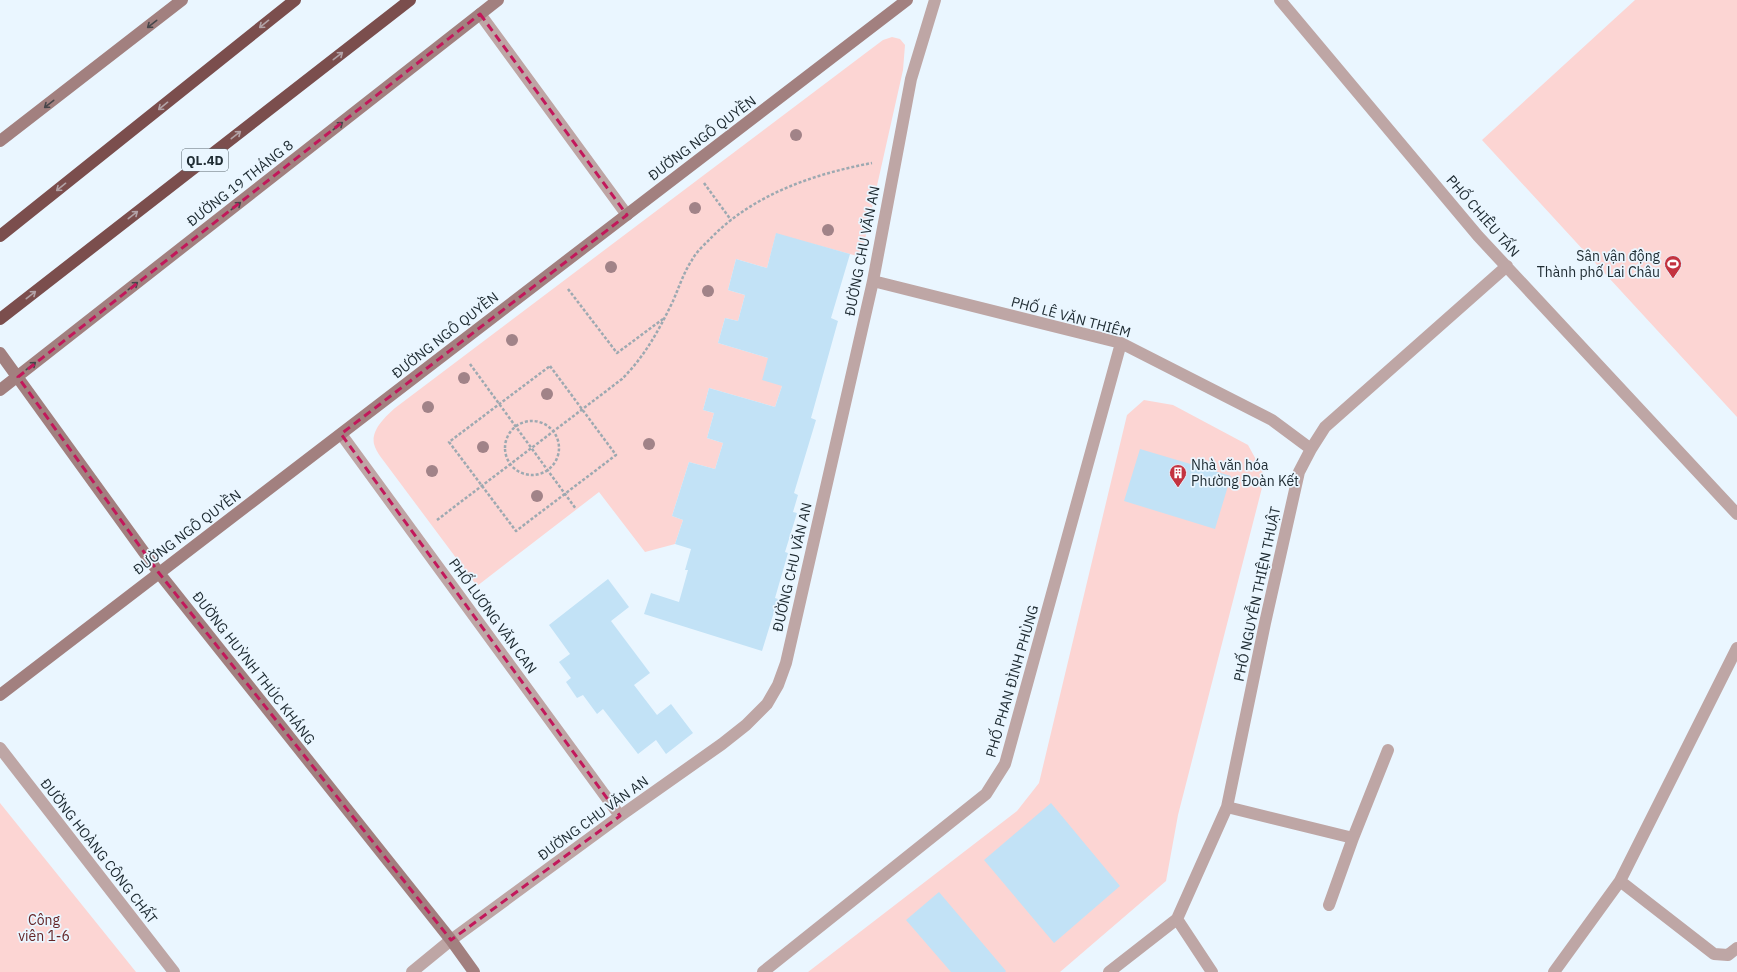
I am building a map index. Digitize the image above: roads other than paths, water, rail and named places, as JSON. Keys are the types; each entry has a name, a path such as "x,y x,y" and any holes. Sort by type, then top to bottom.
{"highway":[{"path":"0,236 295,0"},
{"name":"QL.4D","path":"0,319 410,0"}],"street":[{"path":"0,142 182,0"},
{"name":"ĐƯỜNG 19 THÁNG 8","path":"0,390 498,0"},
{"name":"ĐƯỜNG NGÔ QUYỀN","path":"0,695 907,0"},
{"name":"ĐƯỜNG CHU VĂN AN","path":"412,972 451,940 620,816 722,744 746,725 767,704 778,685 786,662 873,281 911,79 935,0"},
{"name":"PHỐ CHIÊU TẤN","path":"1280,0 1478,236 1737,514"},
{"path":"480,14 626,215"},
{"name":"PHỐ NGUYỄN THIỆN THUẬT","path":"1109,972 1177,919 1227,807 1265,623 1299,472 1311,449 1325,427 1507,266"},
{"name":"PHỐ LÊ VĂN THIÊM","path":"873,281 1121,343 1272,420 1311,449"},
{"name":"PHỐ PHAN ĐÌNH PHÙNG","path":"765,971 986,794 1005,764 1121,343"},
{"name":"ĐƯỜNG HUỲNH THÚC KHÁNG","path":"0,353 159,573 451,940 474,972"},
{"name":"PHỐ LƯƠNG VĂN CAN","path":"341,434 620,816"},
{"path":"1554,972 1620,881 1737,648"},
{"name":"ĐƯỜNG HOÀNG CÔNG CHẤT","path":"0,748 174,972"},
{"path":"1329,905 1353,838 1388,750"},
{"path":"1227,807 1353,838"},
{"path":"1620,881 1714,954 1728,955 1737,948"},
{"path":"1177,919 1212,972"}],"place":[{"name":"Sân vận động Thành phố Lai Châu","path":"1673,279"},
{"name":"Nhà văn hóa Phường Đoàn Kết","path":"1178,488"}],"park label":[{"name":"Công viên 1-6","path":"44,928"}]}
